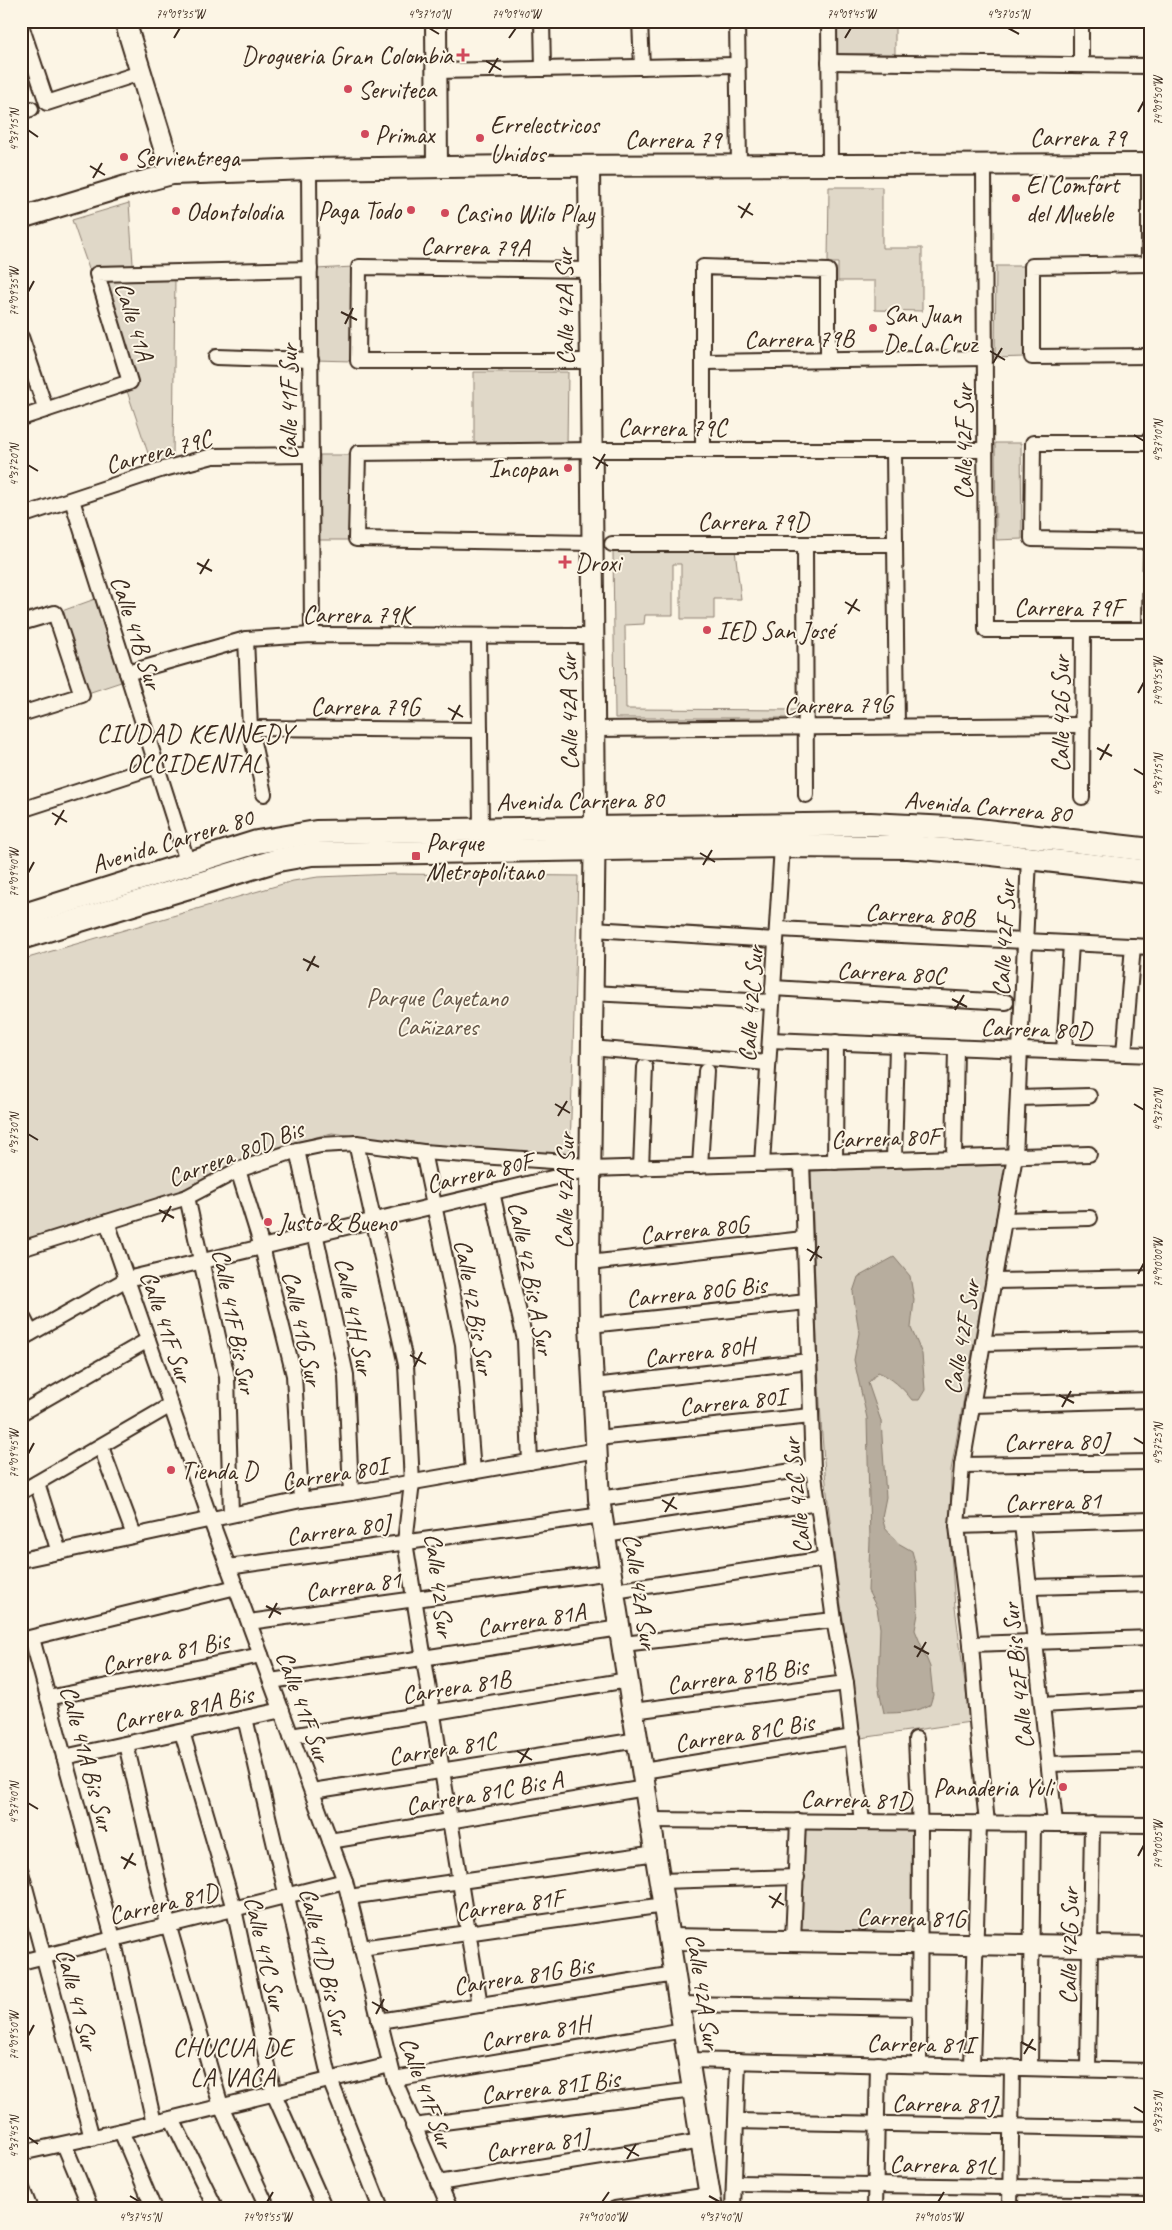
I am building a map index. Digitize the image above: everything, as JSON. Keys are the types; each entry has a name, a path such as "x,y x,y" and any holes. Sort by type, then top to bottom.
{"main road":[{"name":"Avenida Carrera 80","path":"21,916 257,842 298,834 806,824 934,826 1151,850"},
{"name":"Avenida Carrera 80","path":"21,938 158,895 294,857 337,853 782,846 908,847 1151,872"}],"street":[{"path":"124,21 172,174"},
{"path":"436,21 437,167"},
{"path":"542,21 543,69"},
{"path":"640,21 642,67"},
{"path":"737,21 739,165"},
{"path":"829,21 830,165"},
{"path":"1081,21 1081,65"},
{"path":"21,25 47,103 140,73"},
{"path":"829,62 1151,66"},
{"path":"436,71 737,65"},
{"name":"Calle 42F Sur","path":"984,164 986,630"},
{"path":"1150,164 1149,264 1032,266 1032,357 1151,356"},
{"name":"Carrera 79","path":"21,218 172,174 437,167 1150,164"},
{"name":"Calle 42A Sur","path":"589,166 592,450 602,543 593,636 595,827 590,1048 590,1325 597,1444 601,1507 605,1535 711,2202"},
{"name":"Calle 41F Sur","path":"309,169 312,636"},
{"name":"Carrera 79A","path":"590,270 359,267 358,361 591,360"},
{"path":"703,450 703,267 828,270 828,360"},
{"name":"Calle 41A","path":"46,410 130,382 97,274 310,269"},
{"path":"21,337 46,410 21,418"},
{"path":"216,357 311,360"},
{"name":"Carrera 79B","path":"704,362 985,358"},
{"path":"1151,437 1151,443 1033,443 1032,539 1151,541"},
{"name":"Carrera 79C","path":"356,539 358,453 592,450 985,450"},
{"path":"894,450 897,726"},
{"name":"Carrera 79C","path":"21,516 160,470 213,456 311,455"},
{"name":"Calle 41B Sur","path":"72,500 188,864"},
{"name":"Carrera 79D","path":"356,539 602,543 895,544"},
{"path":"805,544 806,795"},
{"path":"1151,552 1151,630"},
{"path":"21,623 55,613 82,695 21,714"},
{"name":"Carrera 79F","path":"986,630 1151,630"},
{"name":"Calle 42G Sur","path":"1082,797 1083,630"},
{"name":"Carrera 79K","path":"127,673 246,639 312,636 593,636"},
{"path":"479,636 481,829"},
{"path":"246,639 250,728 264,794"},
{"name":"Carrera 79G","path":"594,729 1083,725"},
{"name":"Carrera 79G","path":"250,728 480,730"},
{"path":"21,810 156,766"},
{"name":"Calle 42C Sur","path":"762,1164 782,846"},
{"name":"Calle 42F Sur","path":"972,2066 983,1823 971,1644 957,1526 962,1465 1015,1156 1029,859"},
{"name":"Carrera 80B","path":"593,929 1025,941 1151,947"},
{"path":"1064,1051 1071,944"},
{"path":"1124,1054 1133,946"},
{"name":"Carrera 80C","path":"591,993 773,995 1006,1002"},
{"name":"Carrera 80D","path":"770,1040 1151,1055"},
{"path":"835,1162 836,1042"},
{"path":"894,1160 897,1045"},
{"path":"954,1158 956,1047"},
{"path":"590,1048 768,1063"},
{"path":"641,1168 645,1067"},
{"path":"700,1166 706,1071"},
{"path":"1018,1098 1088,1096"},
{"name":"Carrera 80D Bis","path":"21,1249 186,1197 238,1170 297,1150 321,1145 356,1143 422,1152 566,1162 590,1169"},
{"name":"Calle 42 Sur","path":"356,1143 406,1365 412,1482 405,1542 480,2005"},
{"name":"Calle 41H Sur","path":"297,1150 346,1375 351,1493"},
{"name":"Calle 42 Bis Sur","path":"422,1152 464,1344 473,1472"},
{"name":"Carrera 80F","path":"26,1336 126,1279 590,1169 1089,1154"},
{"name":"Calle 42C Sur","path":"802,1163 813,1468 834,1620 846,1683 862,1822"},
{"name":"Calle 41G Sur","path":"238,1170 262,1247 294,1375 301,1500"},
{"name":"Calle 42 Bis A Sur","path":"492,1192 525,1340 530,1462"},
{"name":"Calle 41F Bis Sur","path":"186,1197 227,1377 231,1514"},
{"path":"1004,1220 1090,1218"},
{"name":"Calle 41F Sur","path":"106,1222 210,1518 345,1881 392,2072 413,2126 450,2209"},
{"name":"Carrera 80G","path":"589,1263 804,1239"},
{"path":"994,1281 1151,1278"},
{"name":"Carrera 80G Bis","path":"590,1325 807,1302"},
{"path":"21,1314 26,1336"},
{"path":"983,1342 1151,1339"},
{"path":"21,1413 148,1340"},
{"name":"Carrera 80H","path":"594,1386 809,1361"},
{"path":"972,1405 1151,1400"},
{"path":"21,1492 171,1405"},
{"name":"Carrera 80I","path":"21,1560 301,1500 530,1462 597,1444 811,1416"},
{"path":"101,1447 134,1535"},
{"name":"Carrera 80J","path":"962,1465 1151,1462"},
{"name":"Carrera 80J","path":"228,1567 405,1542 813,1468"},
{"path":"37,1483 59,1552"},
{"path":"605,1535 818,1503"},
{"name":"Carrera 81","path":"957,1526 1151,1520"},
{"name":"Calle 42F Bis Sur","path":"1022,1524 1055,1823"},
{"path":"613,1582 825,1559"},
{"name":"Carrera 81","path":"249,1622 414,1599 613,1582"},
{"path":"1029,1586 1151,1584"},
{"path":"27,1639 236,1587"},
{"path":"621,1636 834,1620"},
{"name":"Carrera 81A","path":"271,1681 424,1658 621,1636"},
{"path":"971,1644 1151,1638"},
{"name":"Calle 41A Bis Sur","path":"27,1639 48,1698 113,1938 154,2123"},
{"name":"Carrera 81 Bis","path":"48,1698 261,1655"},
{"name":"Carrera 81B","path":"291,1736 628,1680"},
{"name":"Carrera 81B Bis","path":"633,1711 846,1683"},
{"path":"1042,1705 1151,1699"},
{"name":"Carrera 81A Bis","path":"64,1757 282,1710"},
{"name":"Calle 41D Bis Sur","path":"245,1718 330,2080 381,2209"},
{"name":"Calle 41C Sur","path":"182,1732 234,1909 274,2094 325,2209"},
{"name":"Carrera 81C Bis","path":"644,1779 853,1737"},
{"path":"916,1739 920,1822 919,2065"},
{"name":"Carrera 81C","path":"312,1791 638,1740"},
{"path":"126,1744 168,1924 222,2106 268,2209"},
{"path":"1049,1764 1151,1761"},
{"name":"Carrera 81C Bis A","path":"330,1841 450,1821 644,1779"},
{"name":"Carrera 81D","path":"650,1820 1151,1824"},
{"path":"793,1941 798,1821"},
{"path":"1030,2068 1033,1823"},
{"name":"Calle 42G Sur","path":"1088,2069 1092,1824"},
{"path":"349,1897 656,1853"},
{"path":"660,1881 796,1877"},
{"name":"Calle 41 Sur","path":"22,1879 92,2138"},
{"name":"Carrera 81D","path":"21,1962 345,1881"},
{"name":"Carrera 81F","path":"361,1948 664,1905"},
{"name":"Carrera 81G","path":"670,1939 1151,1947"},
{"name":"Carrera 81G Bis","path":"379,2021 675,1974"},
{"path":"680,2004 919,2008"},
{"name":"Carrera 81H","path":"22,2149 64,2144 92,2138 330,2080 684,2030"},
{"name":"Carrera 81I","path":"689,2060 1151,2071"},
{"path":"733,2209 738,2061"},
{"path":"875,2209 878,2064"},
{"path":"1010,2209 1012,2067"},
{"name":"Carrera 81I Bis","path":"413,2126 694,2090"},
{"path":"172,2118 216,2209"},
{"name":"Carrera 81J","path":"736,2121 1151,2129"},
{"path":"121,2131 154,2209"},
{"name":"Carrera 81J","path":"438,2183 702,2141"},
{"path":"64,2144 91,2209"},
{"name":"Carrera 81L","path":"734,2183 1151,2189"},
{"path":"21,2186 30,2209"},
{"path":"615,2209 711,2202"}],"green space":[{"path":"837,21 895,21 895,54 837,54"},
{"path":"829,187 882,187 882,248 922,248 922,311 875,310 875,281 838,281 838,263 828,263"},
{"path":"129,203 134,279 175,277 173,459 152,465 127,391 136,387 100,268 89,269 72,220"},
{"path":"996,266 1025,266 1024,357 995,358"},
{"path":"353,267 352,361 315,360 316,269"},
{"path":"474,372 568,372 567,445 474,445"},
{"path":"995,443 1021,443 1022,539 996,540"},
{"path":"320,455 352,455 351,540 319,540"},
{"path":"735,550 741,599 714,599 714,619 681,619 681,564 673,564 673,615 645,615 644,624 625,625 626,709 800,710 800,718 615,718 613,551"},
{"path":"95,599 121,682 88,693 62,611"},
{"name":"Parque Cayetano Cañizares","path":"394,874 578,876 570,1152 551,1156 445,1151 332,1133 297,1142 163,1200 21,1242 21,960 293,881 318,877"},
{"path":"1006,1165 951,1470 950,1538 955,1607 970,1722 861,1738 836,1568 821,1427 811,1171"},
{"path":"802,1827 916,1830 913,1935 799,1931"}],"shaded area":[{"path":"894,1257 910,1276 914,1300 911,1328 922,1354 925,1390 919,1400 912,1400 896,1383 878,1372 868,1383 881,1421 886,1497 882,1517 885,1528 898,1543 912,1551 916,1566 918,1614 915,1630 930,1667 933,1695 930,1705 908,1712 884,1713 878,1685 880,1628 877,1608 868,1591 870,1540 867,1418 854,1360 859,1333 853,1292 858,1277"}],"place":[{"name":"Drogueria Gran Colombia","path":"463,55"},
{"name":"Serviteca","path":"348,89"},
{"name":"Primax","path":"365,134"},
{"name":"Errelectricos Unidos","path":"480,138"},
{"name":"Servientrega","path":"124,157"},
{"name":"El Comfort del Mueble","path":"1016,198"},
{"name":"Paga Todo","path":"411,210"},
{"name":"Odontolodia","path":"176,211"},
{"name":"Casino Wilo Play","path":"445,213"},
{"name":"San Juan De La Cruz","path":"873,328"},
{"name":"Incopan","path":"568,468"},
{"name":"Droxi","path":"565,562"},
{"name":"IED San José","path":"707,630"},
{"name":"Parque Metropolitano","path":"416,856"},
{"name":"Justo & Bueno","path":"268,1222"},
{"name":"Tienda D","path":"171,1470"},
{"name":"Panaderia Yuli","path":"1063,1787"}],"district":[{"name":"CIUDAD KENNEDY OCCIDENTAL","path":"195,748"},
{"name":"CHUCUA DE LA VACA","path":"233,2062"}]}
